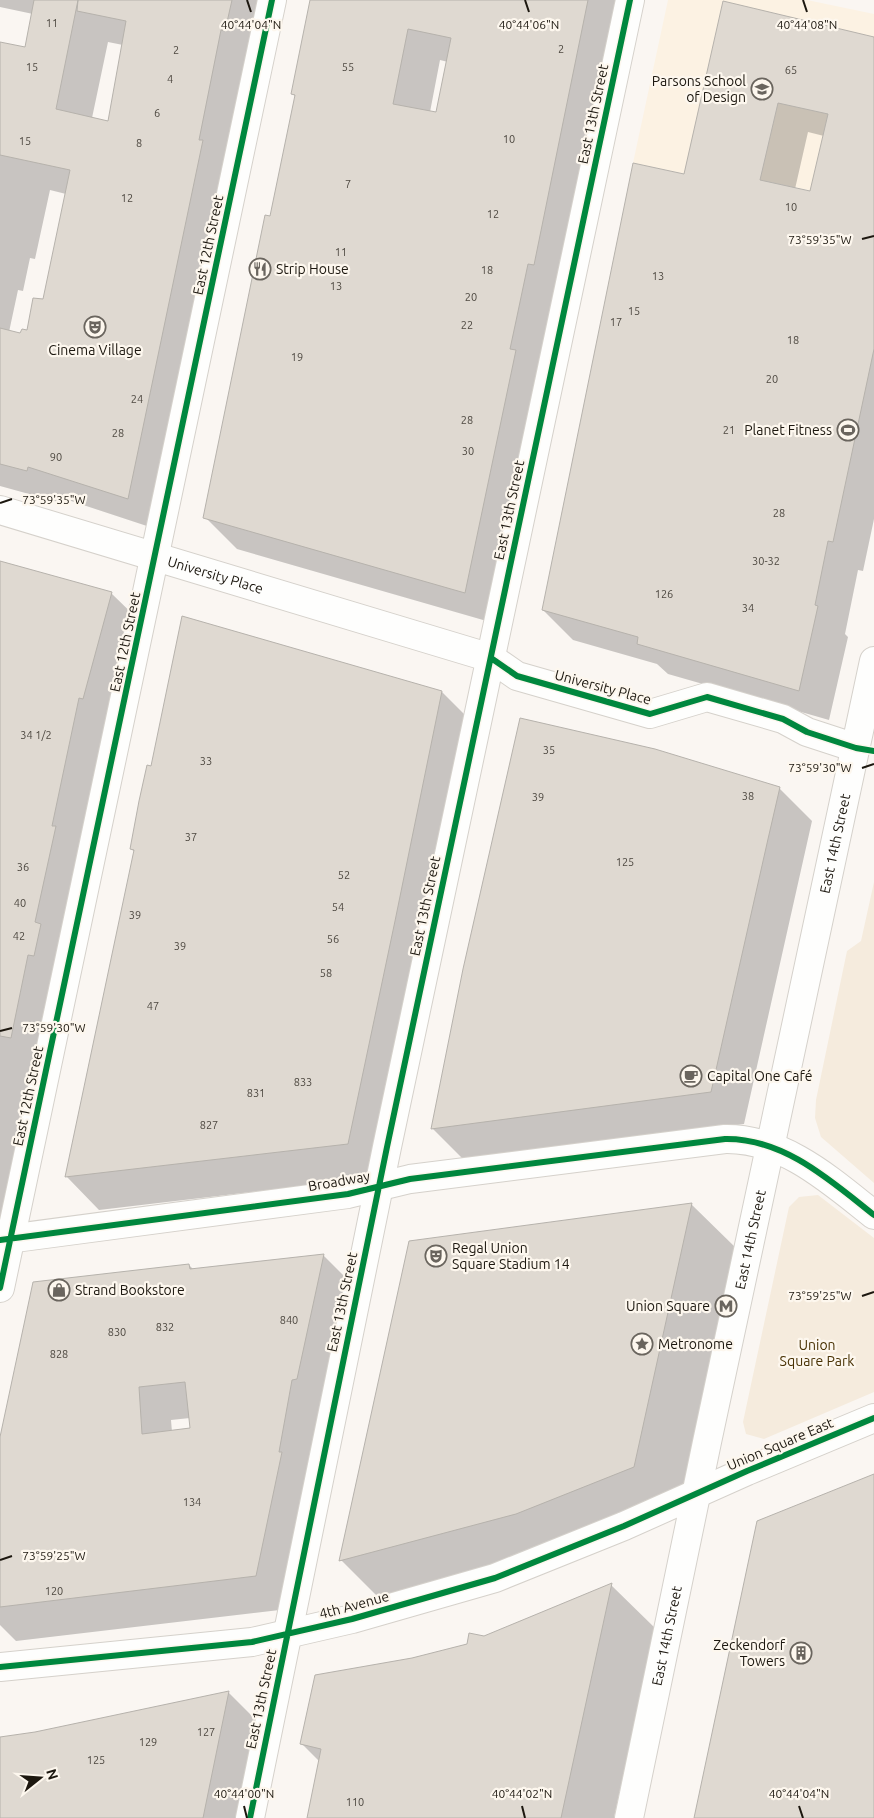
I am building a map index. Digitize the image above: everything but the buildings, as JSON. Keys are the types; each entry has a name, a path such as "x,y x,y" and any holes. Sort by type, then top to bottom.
{"street":[{"name":"East 12th Street","path":"0,1288 5,1239 156,556 272,0"},
{"name":"East 13th Street","path":"250,1818 378,1187 630,0"},
{"name":"University Place","path":"0,510 491,658 517,676 650,714 707,697 783,720 807,732 856,748"},
{"name":"East 14th Street","path":"629,1818 696,1494 874,661"},
{"name":"Broadway","path":"5,1239 348,1194 410,1179 711,1140 737,1139 770,1148"},
{"path":"770,1148 814,1168 874,1216"},
{"name":"Union Square East","path":"696,1494 747,1470 874,1418"},
{"name":"4th Avenue","path":"0,1668 230,1645 287,1636 495,1578 696,1494"}],"shaded area":[{"name":"Parsons School of Design","path":"668,0 807,0 874,14 874,204 766,181 764,190 633,163"}],"green space":[{"path":"874,882 874,1183 821,1137 815,1118 816,1100 847,951 861,941"},
{"name":"Union Square Park","path":"818,1195 874,1238 874,1392 764,1439 746,1434 743,1422 789,1207 799,1197"}],"cycle path":[{"path":"0,1288 272,0"},
{"path":"250,1818 387,1147 630,0"},
{"path":"491,658 517,676 650,714 707,697 783,719 807,732 856,748 874,751"},
{"path":"0,1240 348,1194 410,1179 725,1139 747,1141 787,1154 824,1176 874,1215"},
{"path":"0,1667 252,1642 352,1619 495,1578 624,1526 747,1471 874,1418"}],"place":[{"name":"Parsons School of Design","path":"762,89"},
{"name":"Strip House","path":"260,269"},
{"name":"Cinema Village","path":"95,327"},
{"name":"Planet Fitness","path":"848,430"},
{"name":"Capital One Café","path":"691,1076"},
{"name":"Regal Union Square Stadium 14","path":"436,1256"},
{"name":"Strand Bookstore","path":"59,1290"},
{"name":"Union Square","path":"726,1306"},
{"name":"Metronome","path":"642,1344"},
{"name":"Zeckendorf Towers","path":"801,1653"}]}
